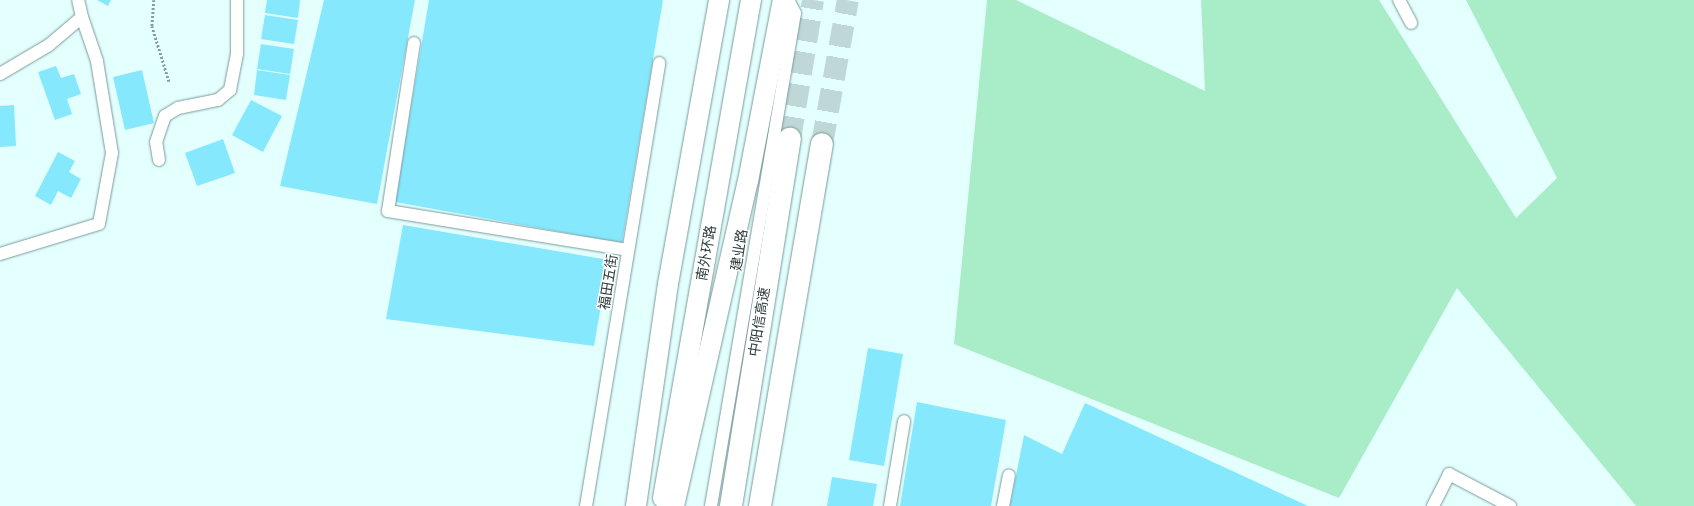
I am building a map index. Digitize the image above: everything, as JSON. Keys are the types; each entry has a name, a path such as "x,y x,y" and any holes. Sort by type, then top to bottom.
{"highway":[{"path":"636,506 668,284 719,0"},
{"name":"南外环路","path":"661,506 751,0"},
{"path":"674,506 748,181 783,0"},
{"name":"中阳信高速","path":"731,506 790,139"},
{"path":"760,506 822,144"}],"street":[{"path":"0,254 99,224 112,153 96,61 78,0"},
{"path":"159,160 156,142 165,116 178,108 218,100 230,90 237,59 237,0"},
{"name":"建业路","path":"711,506 795,13 788,0"},
{"path":"1399,0 1411,23"},
{"path":"0,74 49,45 82,17"},
{"path":"414,42 388,211 628,250"},
{"name":"福田五街","path":"586,506 659,63"},
{"path":"890,506 904,421"},
{"path":"1433,506 1449,474 1510,506"},
{"path":"1003,506 1009,476"}],"path":[{"path":"154,0 152,26 169,81"}],"green space":[{"path":"987,0 1016,0 1205,91 1201,0 1379,0 1516,218 1557,178 1466,0 1694,0 1694,506 1636,506 1457,288 1339,498 954,344"}],"building":[{"path":"97,0 111,0 108,6"},
{"path":"267,0 300,0 298,18 265,13"},
{"path":"324,0 415,0 377,204 280,186"},
{"path":"429,0 663,0 622,243 395,202"},
{"path":"265,15 298,20 294,44 261,39"},
{"path":"261,44 294,49 290,74 257,69"},
{"path":"56,66 61,78 74,74 81,94 67,99 72,114 55,120 38,72"},
{"path":"142,70 154,123 125,130 113,77"},
{"path":"257,70 290,75 286,100 254,95"},
{"path":"251,100 282,116 263,152 232,135"},
{"path":"14,105 16,146 0,147 0,106"},
{"path":"223,139 235,173 197,186 185,153"},
{"path":"58,152 75,161 69,172 81,179 71,198 58,191 51,205 35,196"},
{"path":"403,225 609,260 594,346 386,319"},
{"path":"868,348 903,354 884,466 849,460"},
{"path":"917,402 1006,420 991,506 900,506"},
{"path":"1085,403 1308,506 1010,506 1024,435 1062,454"},
{"path":"832,477 877,484 873,506 827,506"}],"tunnel":[{"path":"790,139 813,0"},
{"path":"822,144 848,0"}]}
